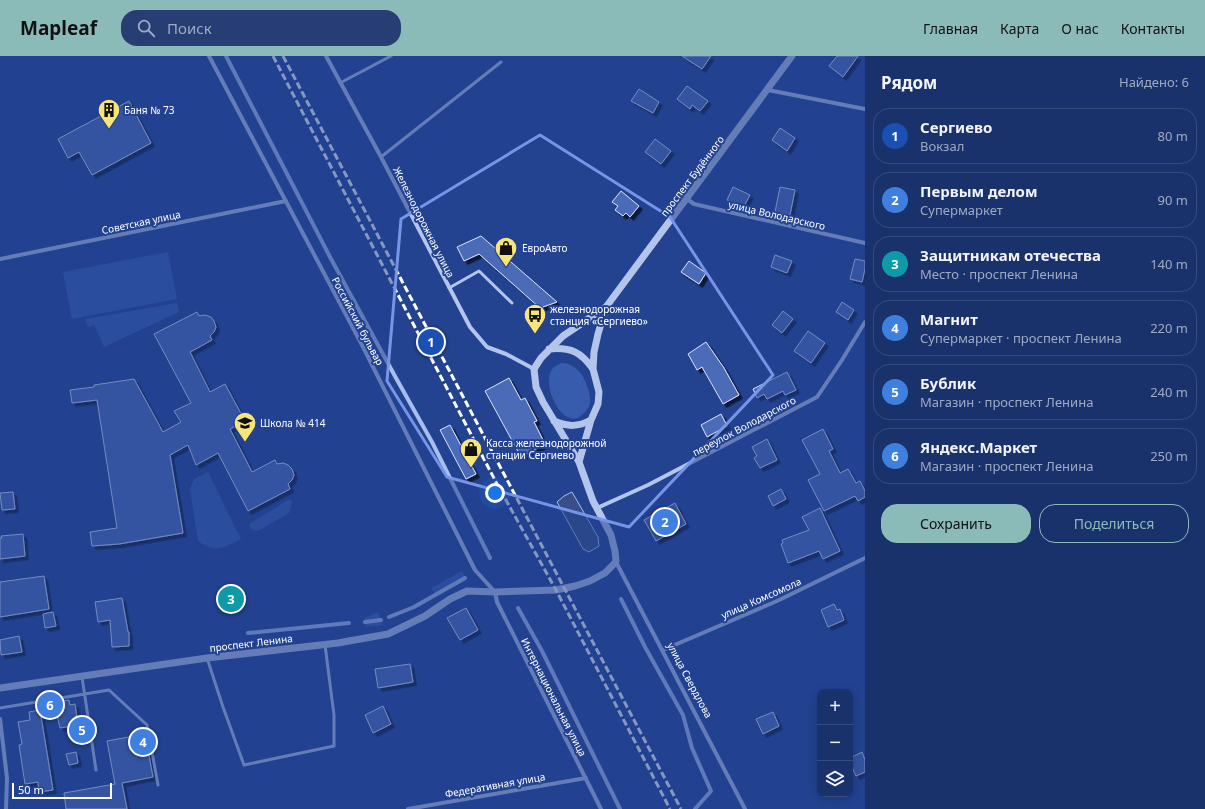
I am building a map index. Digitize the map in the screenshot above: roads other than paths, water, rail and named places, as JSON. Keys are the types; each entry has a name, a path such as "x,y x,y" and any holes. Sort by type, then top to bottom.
{"street":[{"name":"Российский бульвар","path":"209,56 362,345 475,570 495,592"},
{"name":"Железнодорожная улица","path":"326,56 470,327 487,347 506,354 534,369"},
{"name":"проспект Будённого","path":"593,369 596,340 606,307 792,56"},
{"path":"768,90 865,109"},
{"name":"улица Володарского","path":"687,199 694,204 865,243"},
{"name":"Советская улица","path":"0,259 286,201"},
{"name":"проспект Будённого","path":"549,349 575,327 606,307"},
{"name":"переулок Володарского","path":"597,508 648,485 817,397 865,322"},
{"path":"579,462 599,398 599,392 593,369 586,359 575,351 562,348 549,349 534,369 536,387 554,421 579,462 593,501 611,535 616,561"},
{"path":"554,421 563,425 573,426 591,420"},
{"name":"улица Комсомола","path":"663,650 777,601 865,558"},
{"name":"проспект Ленина","path":"0,688 207,658 325,644 388,634 425,616 450,599 467,591 495,592 556,590 590,581 605,573 616,561"},
{"name":"улица Свердлова","path":"616,561 746,809"},
{"name":"Интернациональная улица","path":"495,592 497,602 601,809"},
{"path":"0,719 7,778 6,809"},
{"name":"Федеративная улица","path":"408,809 586,778"}],"lane":[{"path":"340,83 391,56"},
{"path":"381,157 501,62"},
{"path":"450,288 479,271 512,303"},
{"path":"207,658 244,764 334,746 334,716 325,644"},
{"path":"82,676 96,770"},
{"path":"0,708 109,690 146,725 158,785"}],"waterway":[{"path":"226,56 330,257 432,442 490,558"},
{"path":"389,617 414,607 465,578"},
{"path":"621,599 645,647 683,715 692,748 711,791 695,809"},
{"path":"518,608 542,651 620,809"},
{"path":"365,622 381,620"},
{"path":"248,633 349,623"}],"railway":[{"path":"273,56 497,484 556,590 670,809"},
{"path":"283,56 681,809"}],"place":[{"name":"Баня № 73","path":"109,130"},
{"name":"ЕвроАвто","path":"506,268"},
{"name":"железнодорожная станция «Сергиево»","path":"535,334"},
{"name":"Сергиево","path":"431,342"},
{"name":"Школа № 414","path":"245,442"},
{"name":"Касса железнодорожной станции Сергиево","path":"471,468"},
{"name":"Первым делом","path":"665,522"},
{"name":"Защитникам отечества","path":"231,599"},
{"name":"Яндекс.Маркет","path":"50,705"},
{"name":"Бублик","path":"82,730"},
{"name":"Магнит","path":"143,742"}]}
